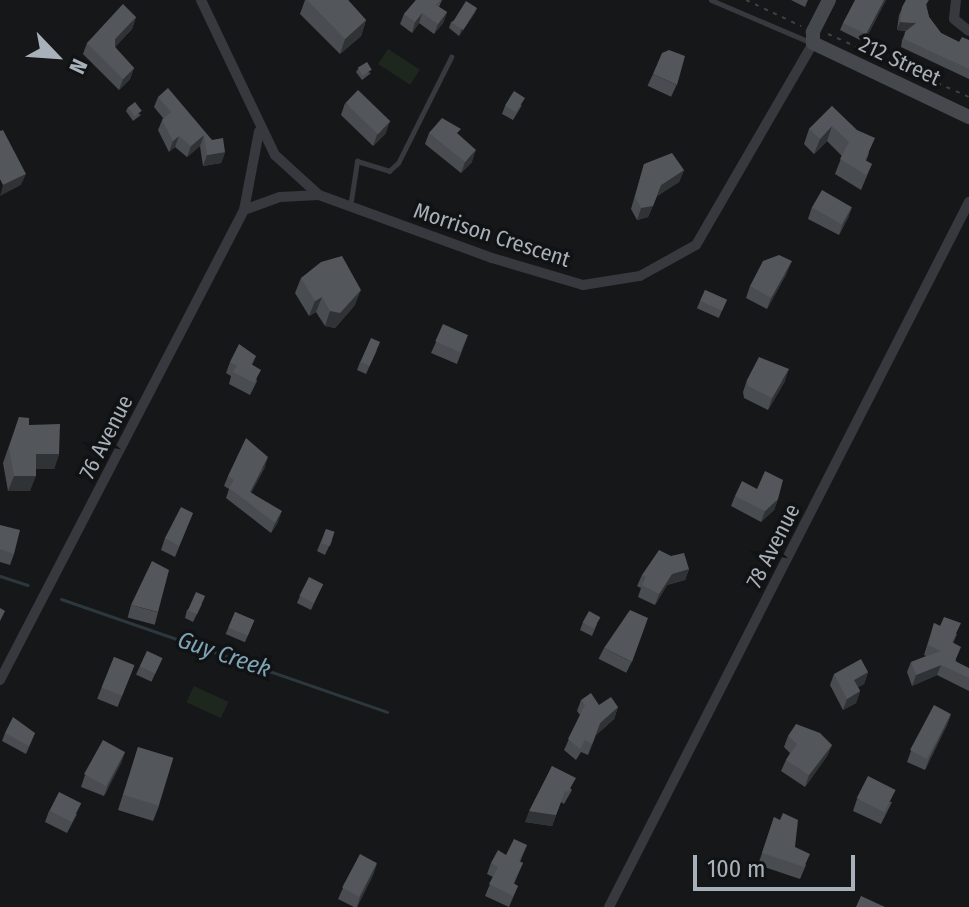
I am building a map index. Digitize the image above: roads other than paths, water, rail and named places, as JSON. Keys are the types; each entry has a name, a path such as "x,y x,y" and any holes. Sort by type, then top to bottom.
{"street":[{"name":"Morrison Crescent","path":"201,0 259,129 275,155 319,195 350,209 583,285 640,276 696,245 813,37"},
{"path":"813,37 829,0"},
{"path":"956,0 953,15 969,31"},
{"name":"212 Street","path":"813,37 969,117"},
{"name":"76 Avenue","path":"0,680 244,210 259,129"},
{"path":"244,210 280,197 319,195"},
{"name":"78 Avenue","path":"609,907 969,202"}],"lane":[{"path":"711,0 813,37"},
{"path":"350,209 357,161 389,171 398,163 451,57"}],"waterway":[{"name":"Guy Creek","path":"0,576 28,585"},
{"name":"Guy Creek","path":"61,599 387,712"}]}
